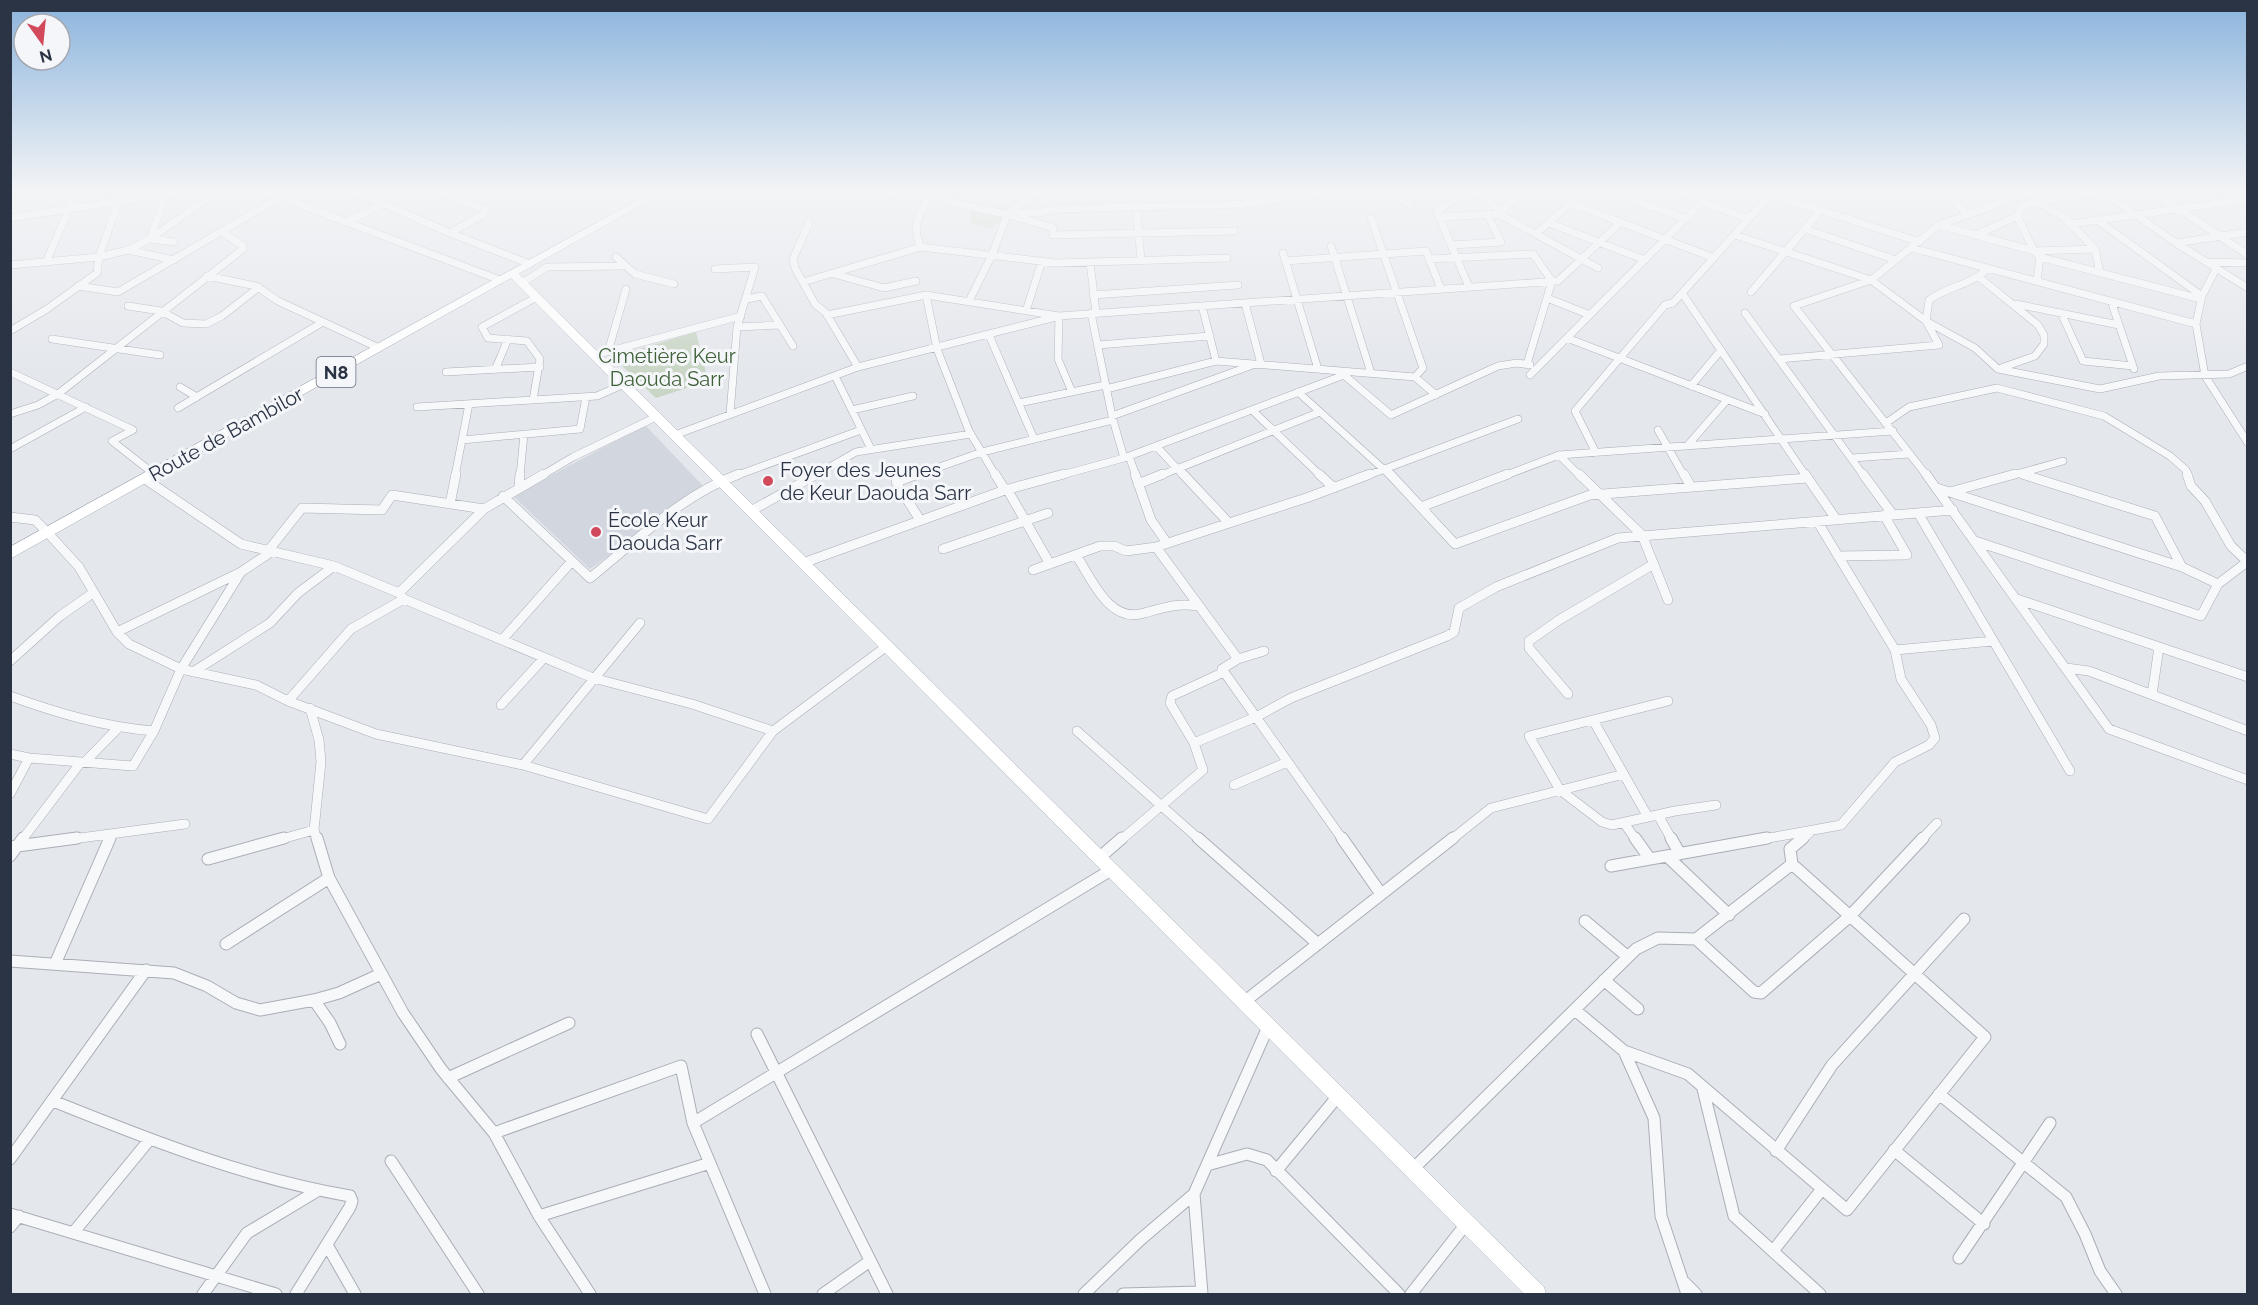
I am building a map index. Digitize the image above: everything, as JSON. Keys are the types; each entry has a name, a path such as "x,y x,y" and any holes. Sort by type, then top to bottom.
{"main road":[{"name":"Route de Bambilor","path":"10,554 378,348 512,279 530,264 551,252"}],"street":[{"path":"46,262 50,252"},
{"path":"10,331 47,309 97,273 101,252"},
{"path":"10,265 99,258 121,252"},
{"path":"137,252 174,260"},
{"path":"78,286 118,292 188,252"},
{"path":"10,414 38,405 58,394 239,252"},
{"path":"433,252 512,279 537,297 601,353 624,384 656,417 1537,1294"},
{"path":"499,252 530,264"},
{"path":"796,252 793,259 795,268 815,304 827,315 858,367"},
{"path":"803,282 903,252"},
{"path":"968,252 1042,261 1227,258"},
{"path":"969,301 993,252"},
{"path":"1140,252 1141,260"},
{"path":"1332,252 1371,373"},
{"path":"1383,252 1423,368 1415,377"},
{"path":"1286,261 1417,252"},
{"path":"1426,252 1441,289"},
{"path":"1454,252 1469,287"},
{"path":"1569,252 1598,268"},
{"path":"675,435 858,367 937,349 1059,316 1558,281 1590,252"},
{"path":"1625,252 1645,260"},
{"path":"1530,375 1653,252"},
{"path":"1698,252 1714,258"},
{"path":"1596,453 1575,411 1665,305 1673,303 1720,252"},
{"path":"1751,292 1785,252"},
{"path":"1789,252 1871,280 1926,321 1975,348 1998,369 2100,389 2115,389 2138,380 2159,376 2205,376 2235,373 2247,366"},
{"path":"1872,252 1896,260"},
{"path":"1907,252 1871,280 1794,306 1953,510 2109,729 2247,780"},
{"path":"1927,252 2196,324"},
{"path":"2035,252 2040,257 2201,298"},
{"path":"2096,252 2100,273"},
{"path":"2140,252 2201,298"},
{"path":"2190,252 2247,288"},
{"path":"1283,253 1318,369"},
{"path":"1429,259 1533,254 1552,281"},
{"path":"616,257 623,266 635,274 674,284"},
{"path":"2037,281 2040,257"},
{"path":"1026,310 1042,261"},
{"path":"2205,261 2247,263"},
{"path":"1090,262 1098,345 1112,418 1151,520 1167,543"},
{"path":"512,279 547,267 623,266"},
{"path":"715,269 755,267 737,327 730,414"},
{"path":"1779,358 1939,345 1926,321 1929,300 1935,295 1980,278 1988,268"},
{"path":"2216,269 2201,298 2196,324 2205,376 2246,440"},
{"path":"834,274 884,288 916,280"},
{"path":"207,276 259,287 278,301 378,348"},
{"path":"1980,278 2044,332 2045,344 2041,352 1998,369"},
{"path":"1527,364 1552,281"},
{"path":"1093,295 1239,285"},
{"path":"128,306 161,311 183,323 206,324 222,316 259,287"},
{"path":"601,353 626,289"},
{"path":"1682,293 1836,519"},
{"path":"827,315 926,295 1059,316"},
{"path":"926,295 937,349 971,434 1050,564"},
{"path":"747,299 762,296 793,346"},
{"path":"533,400 540,359 527,341 488,338 482,327 537,297"},
{"path":"1547,298 1590,315"},
{"path":"2111,301 2138,380"},
{"path":"1245,303 1258,364"},
{"path":"2012,304 2119,325"},
{"path":"1202,306 1216,361"},
{"path":"1745,313 1852,458 1889,515 1907,555 1838,556"},
{"path":"2061,314 2083,361 2133,366"},
{"path":"601,353 741,316"},
{"path":"1059,316 1058,359 1072,392"},
{"path":"178,408 323,322"},
{"path":"737,327 780,325"},
{"path":"989,335 1034,439"},
{"path":"1098,345 1210,336"},
{"path":"1567,338 1765,414"},
{"path":"52,339 160,355"},
{"path":"495,370 508,339"},
{"path":"1691,386 1721,350"},
{"path":"1019,403 1106,387 1216,361 1415,377 1436,395"},
{"path":"920,520 896,482 982,452 1112,418 1258,364"},
{"path":"1344,373 1391,415 1492,368 1527,364 1538,367"},
{"path":"446,372 540,367"},
{"path":"10,372 133,430 112,441 150,477 241,544 334,566 543,659 593,678 692,704 773,731"},
{"path":"803,563 1006,489 1126,457 1344,373"},
{"path":"835,376 871,449"},
{"path":"417,407 597,396 624,384"},
{"path":"180,387 197,397"},
{"path":"1886,423 1909,407 1997,388 2104,416 2170,456 2186,470 2191,486 2205,501 2231,546 2247,562 2218,584 2202,616 1975,541"},
{"path":"1298,392 1384,469 1455,544 1590,495 1808,478"},
{"path":"852,410 914,396"},
{"path":"462,440 580,429 586,397"},
{"path":"1687,446 1727,400"},
{"path":"450,504 470,404"},
{"path":"10,449 86,407"},
{"path":"1252,410 1334,488"},
{"path":"1138,484 1320,412"},
{"path":"288,701 351,629 401,596 484,509 573,457 656,417"},
{"path":"1033,570 1100,546 1114,546 1126,551 1156,547 1334,488 1518,419"},
{"path":"503,496 590,578 670,514 720,481 861,429"},
{"path":"1658,430 1691,487"},
{"path":"1421,507 1559,456 1893,431"},
{"path":"519,487 524,434"},
{"path":"751,511 856,452 971,434"},
{"path":"1156,446 1229,523"},
{"path":"1852,458 1910,454"},
{"path":"1559,456 1642,535 1668,600"},
{"path":"1950,492 2063,461"},
{"path":"2018,473 2155,516 2182,567"},
{"path":"1936,488 2182,567 2218,584"},
{"path":"117,632 241,572 270,551 302,507 382,510 392,495 484,509"},
{"path":"1194,744 1256,717 1291,698 1447,636 1454,632 1459,608 1496,587 1617,538 1953,510"},
{"path":"943,549 1048,513"},
{"path":"1918,513 2070,771"},
{"path":"10,517 34,520 48,533 79,567 117,632 129,644 181,669 256,685 288,701 376,734 523,765 708,819 773,731 887,646"},
{"path":"1611,866 1841,825 1895,762 1929,745 1935,738 1931,725 1901,679 1895,650 1817,521"},
{"path":"1156,547 1238,659"},
{"path":"1076,555 1094,584 1118,614 1128,616 1146,613 1174,604 1199,606"},
{"path":"502,640 572,561"},
{"path":"1568,694 1529,648 1529,640 1654,564"},
{"path":"193,672 270,623 298,594 334,566"},
{"path":"10,754 29,758 133,766 154,730 181,669 241,572"},
{"path":"10,661 60,616 93,593"},
{"path":"2017,599 2247,677"},
{"path":"523,765 640,623"},
{"path":"1895,650 1993,641"},
{"path":"2152,695 2158,647"},
{"path":"1264,651 1238,659 1222,669 1381,894"},
{"path":"501,705 543,659"},
{"path":"2066,668 2089,671 2247,731"},
{"path":"1099,858 1203,770 1194,744 1170,703 1172,696 1224,672"},
{"path":"10,696 52,712 117,729 154,730"},
{"path":"1668,701 1529,736 1560,790 1602,822 1612,825 1716,805"},
{"path":"310,708 319,740 321,762 314,830 328,878 403,1013 448,1078 494,1133 539,1216 590,1294"},
{"path":"1593,720 1624,774 1680,854"},
{"path":"10,856 14,846 83,762 117,729"},
{"path":"1077,731 1318,944"},
{"path":"10,794 29,758"},
{"path":"1234,785 1287,762"},
{"path":"1244,1002 1491,808 1624,774"},
{"path":"1624,823 1650,859"},
{"path":"1696,939 1754,992 1761,993 1850,916 1937,823"},
{"path":"14,846 185,824"},
{"path":"208,859 314,830"},
{"path":"1575,1010 1624,1051 1688,1074 1847,1210 1985,1037 1792,864 1790,849 1813,830"},
{"path":"55,964 111,835"},
{"path":"1667,856 1729,915"},
{"path":"1412,1170 1635,949 1658,938 1696,939 1792,864"},
{"path":"693,1123 1111,870"},
{"path":"226,944 328,878"},
{"path":"1776,1151 1832,1065 1964,919"},
{"path":"1585,921 1628,957"},
{"path":"10,961 174,973 207,986 236,1003 260,1010 339,993 381,974"},
{"path":"10,1159 146,970"},
{"path":"1604,980 1638,1009"},
{"path":"314,1000 330,1023 340,1044"},
{"path":"448,1078 569,1023"},
{"path":"1084,1294 1140,1240 1194,1194 1268,1027"},
{"path":"757,1034 887,1294"},
{"path":"1624,1051 1654,1118 1661,1216 1687,1294"},
{"path":"494,1133 681,1066 693,1123 765,1294"},
{"path":"1703,1089 1734,1216 1820,1294"},
{"path":"1939,1094 2067,1197 2100,1271 2116,1294"},
{"path":"1276,1171 1338,1096"},
{"path":"53,1101 203,1160 316,1191 350,1196 352,1202 296,1294"},
{"path":"1959,1258 2050,1123"},
{"path":"73,1233 150,1139"},
{"path":"1894,1150 1984,1224"},
{"path":"1207,1165 1247,1154 1267,1160 1399,1294"},
{"path":"391,1161 478,1294"},
{"path":"539,1216 710,1163"},
{"path":"1773,1251 1822,1189"},
{"path":"203,1294 246,1233 316,1191"},
{"path":"1123,1294 1202,1293 1194,1194"},
{"path":"10,1227 15,1215 275,1294"},
{"path":"1412,1294 1466,1224"},
{"path":"327,1245 355,1294"},
{"path":"823,1294 870,1261"},
{"path":"1682,1280 1696,1294"}],"shaded area":[{"name":"École Keur Daouda Sarr","path":"645,425 704,487 590,569 513,496"}],"green space":[{"name":"Cimetière Keur Daouda Sarr","path":"696,332 708,381 656,398 613,357"}],"place":[{"name":"Foyer des Jeunes de Keur Daouda Sarr","path":"768,481"},
{"name":"École Keur Daouda Sarr","path":"596,532"}]}
